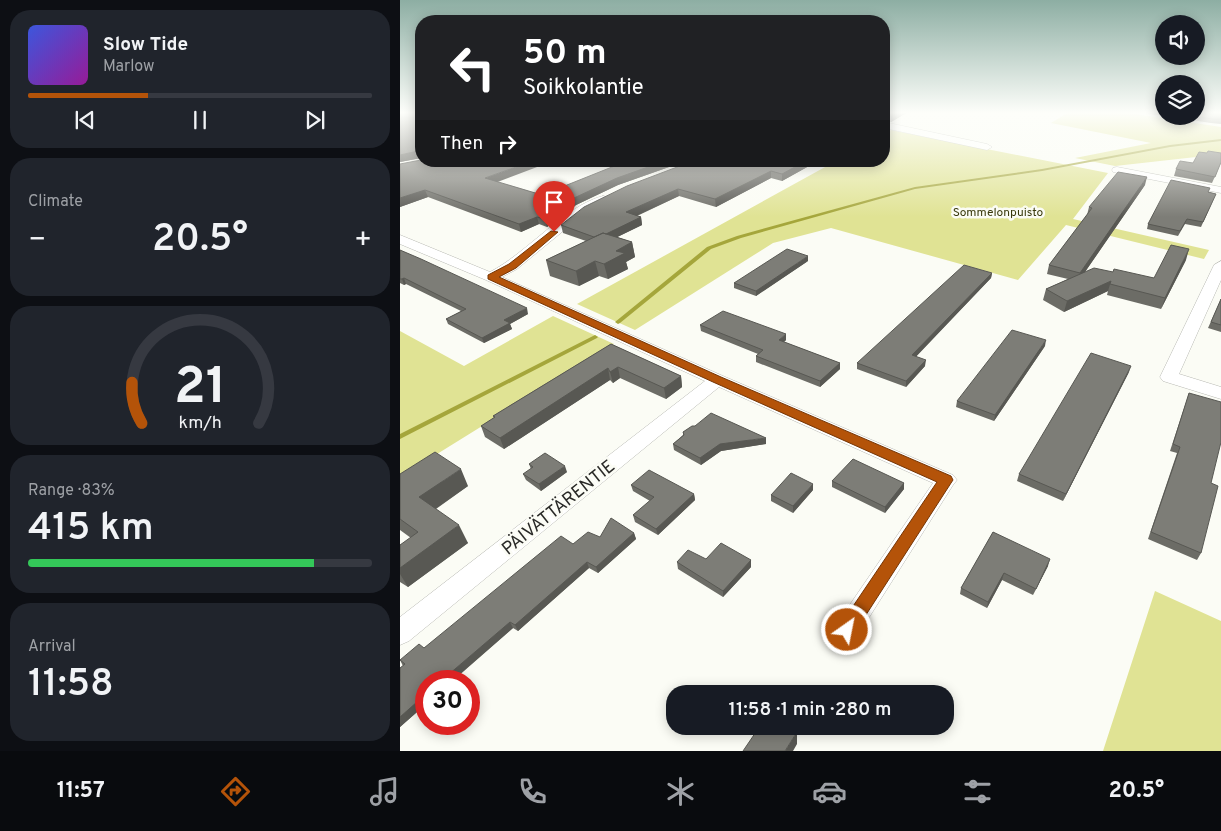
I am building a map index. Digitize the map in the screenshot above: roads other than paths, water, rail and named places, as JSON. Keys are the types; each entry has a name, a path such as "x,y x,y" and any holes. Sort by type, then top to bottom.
{"street":[{"path":"1117,170 1221,190"},
{"path":"491,277 512,266 581,210 615,194"},
{"path":"400,239 491,277 717,380 946,480 847,630"},
{"path":"1221,265 1168,377 1221,393"},
{"name":"PÄIVÄTTÄRENTIE","path":"400,633 717,380"}],"waterway":[{"path":"618,322 709,248 739,237 915,188 1042,170 1164,147"},
{"path":"400,437 595,337"}],"park label":[{"name":"Sommelonpuisto","path":"998,212"}]}
